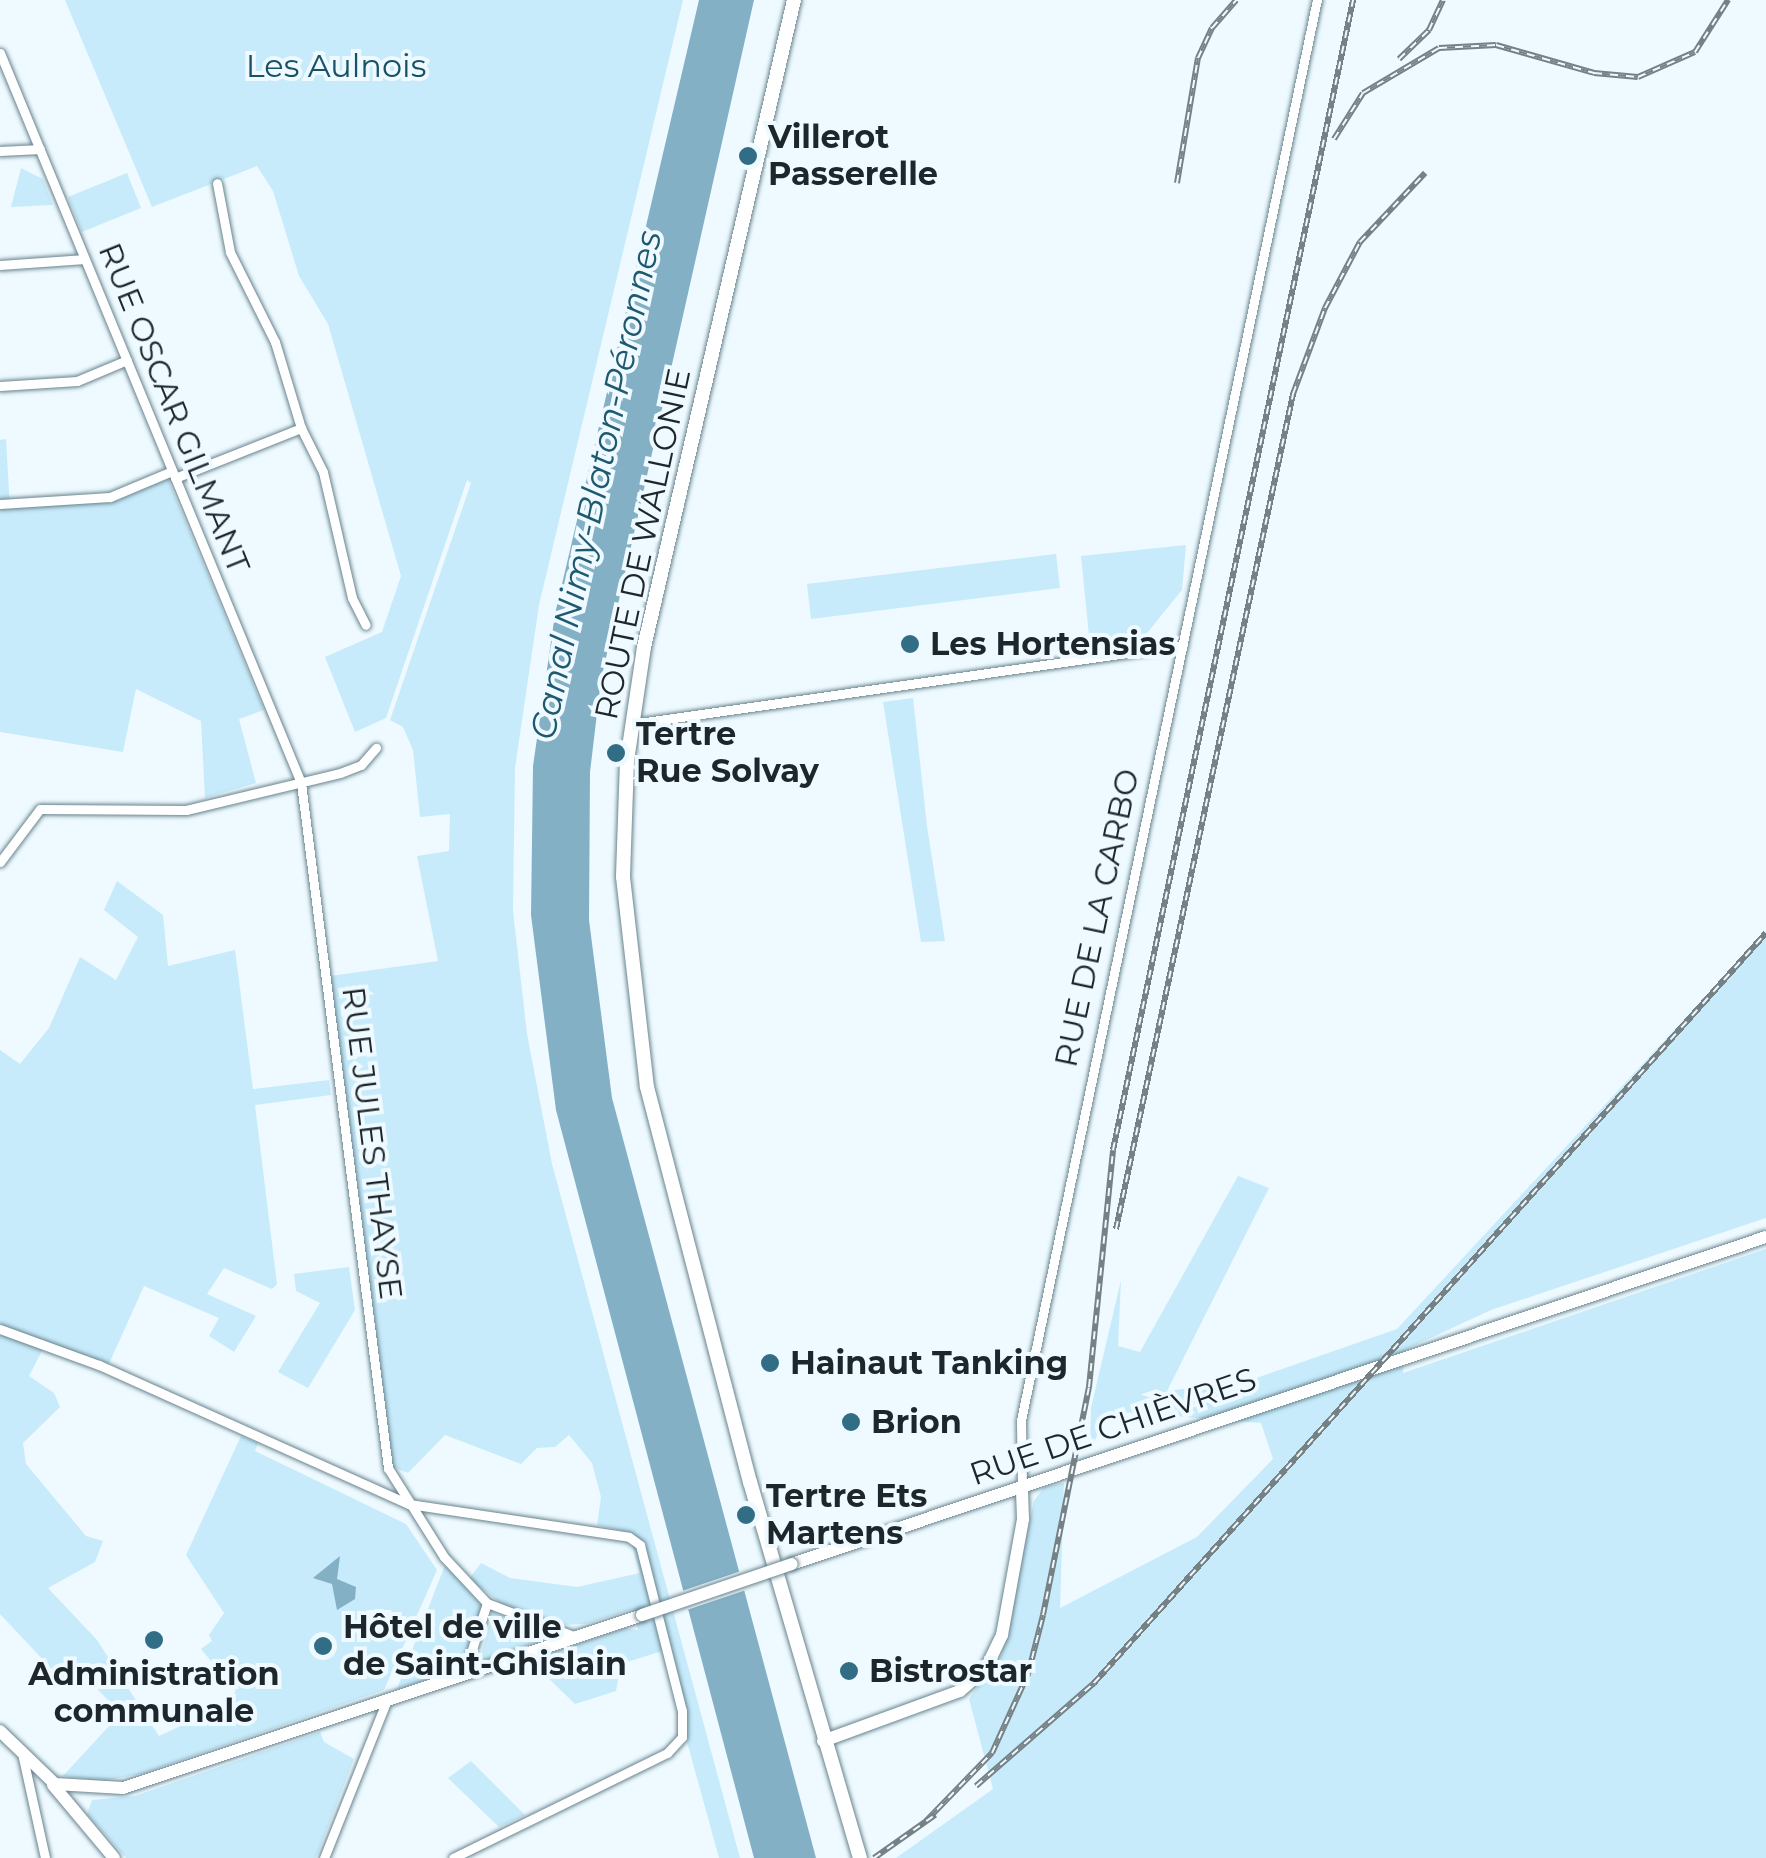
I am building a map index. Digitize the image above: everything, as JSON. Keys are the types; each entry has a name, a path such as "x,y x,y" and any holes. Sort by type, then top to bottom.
{"main road":[{"name":"ROUTE DE WALLONIE","path":"794,0 632,724 623,877 646,1087 822,1741 860,1858"},
{"name":"RUE DE CHIÈVRES","path":"78,1790 131,1786 1766,1237"},
{"name":"RUE DE LA CARBO","path":"822,1741 960,1691 986,1668 1002,1635 1023,1519 1022,1487"},
{"path":"0,1731 47,1778 114,1858"},
{"path":"47,1778 78,1790 80,1818"}],"street":[{"name":"RUE DE LA CARBO","path":"1022,1487 1021,1420 1317,0"},
{"name":"RUE OSCAR GILMANT","path":"0,53 301,782"},
{"path":"0,151 40,149"},
{"path":"217,183 230,252 275,342 301,428 323,472 352,598 366,625"},
{"path":"0,265 85,260"},
{"path":"0,386 77,381 126,360"},
{"path":"0,504 110,496 301,428"},
{"path":"632,724 1182,645"},
{"path":"0,862 40,809 169,812 355,768 376,748"},
{"name":"RUE JULES THAYSE","path":"301,782 388,1468 444,1558 487,1604"},
{"path":"0,1328 100,1365 409,1504 634,1540 647,1563 684,1720 677,1744 452,1858"},
{"path":"464,1674 487,1604 576,1636"},
{"path":"324,1858 387,1700"},
{"path":"22,1752 28,1794 45,1858"},
{"path":"28,1794 47,1778"}],"green space":[{"name":"Les Aulnois","path":"65,0 683,0 539,605 515,768 513,911 527,1034 552,1164 740,1858 719,1858 662,1651 621,1664 616,1691 575,1704 535,1665 535,1659 625,1628 638,1630 633,1609 586,1624 558,1625 510,1610 469,1579 481,1563 510,1578 577,1587 640,1573 628,1532 597,1525 601,1497 592,1463 569,1435 555,1447 537,1448 521,1464 445,1435 408,1473 393,1467 330,976 438,961 417,856 449,851 450,814 420,817 413,750 403,727 390,720 471,483 467,480 386,718 355,732 325,657 382,632 401,576 328,324 299,276 273,191 257,166 152,207"},
{"path":"21,168 43,179 53,205 11,207"},
{"path":"127,173 141,208 82,232 68,197"},
{"path":"6,439 10,508 115,501 168,479 264,710 239,719 256,783 205,798 201,721 136,689 123,752 0,732 0,440"},
{"path":"1186,545 1182,590 1139,643 1090,646 1081,556"},
{"path":"1056,554 1060,588 811,619 807,584"},
{"path":"913,698 945,941 921,942 883,702"},
{"path":"117,881 163,915 168,966 235,950 253,1089 329,1080 331,1095 255,1105 277,1284 272,1289 224,1268 207,1294 256,1316 234,1352 209,1336 219,1318 144,1286 108,1366 0,1325 0,1050 20,1064 49,1028 80,957 116,980 138,937 104,910"},
{"path":"1766,931 1766,1218 1491,1310 1405,1350 1403,1373 1766,1249 1766,1858 896,1858 993,1789 969,1699 1001,1655 1034,1501 1044,1487 1064,1483 1060,1608 1197,1537 1273,1459 1261,1423 1108,1411 1090,1451 1091,1408 1121,1280 1118,1346 1140,1352 1238,1176 1269,1188 1167,1391 1248,1381 1397,1329"},
{"path":"349,1267 355,1310 308,1388 278,1372 320,1303 296,1291 294,1274"},
{"path":"0,1333 44,1347 29,1376 54,1393 60,1407 23,1443 26,1464 86,1536 103,1541 95,1562 48,1588 97,1640 159,1736 219,1708 236,1691 201,1649 212,1641 209,1635 224,1613 186,1555 241,1436 258,1443 255,1451 406,1524 437,1570 384,1690 141,1774 103,1781 63,1776 121,1713 88,1680 63,1681 0,1614"},
{"path":"445,1565 482,1606 467,1652 442,1675 397,1689"},
{"path":"493,1612 547,1632 549,1637 479,1662"},
{"path":"320,1732 324,1742 354,1759 316,1858 126,1858 87,1814 92,1800 135,1796"},
{"path":"471,1761 525,1815 499,1827 448,1778"}],"water":[{"name":"Canal Nimy-Blaton-Péronnes","path":"699,0 754,0 601,680 590,772 589,920 612,1098 816,1858 754,1858 556,1110 531,915 533,766 555,614"},
{"path":"340,1556 337,1579 356,1587 355,1599 337,1610 332,1584 313,1578"}],"pier":[{"path":"744,1570 749,1589 684,1611 679,1592"}],"railway":[{"path":"1177,183 1198,58 1212,28 1236,0"},
{"path":"926,1821 992,1753 1028,1674 1043,1615 1089,1387 1113,1150 1353,0"},
{"path":"1399,59 1429,30 1443,0"},
{"path":"1334,139 1363,93 1439,48 1496,45 1594,73 1638,77 1695,52 1728,0"},
{"path":"1116,1229 1293,394 1325,308 1360,242 1425,173"},
{"path":"976,1786 1094,1683 1766,933"},
{"path":"874,1858 935,1815"}],"place":[{"name":"Villerot Passerelle","path":"748,156"},
{"name":"Les Hortensias","path":"910,644"},
{"name":"Tertre Rue Solvay","path":"616,753"},
{"name":"Hainaut Tanking","path":"770,1363"},
{"name":"Brion","path":"851,1422"},
{"name":"Tertre Ets Martens","path":"746,1515"},
{"name":"Administration communale","path":"154,1640"},
{"name":"Hôtel de ville de Saint-Ghislain","path":"323,1646"},
{"name":"Bistrostar","path":"849,1671"}]}
